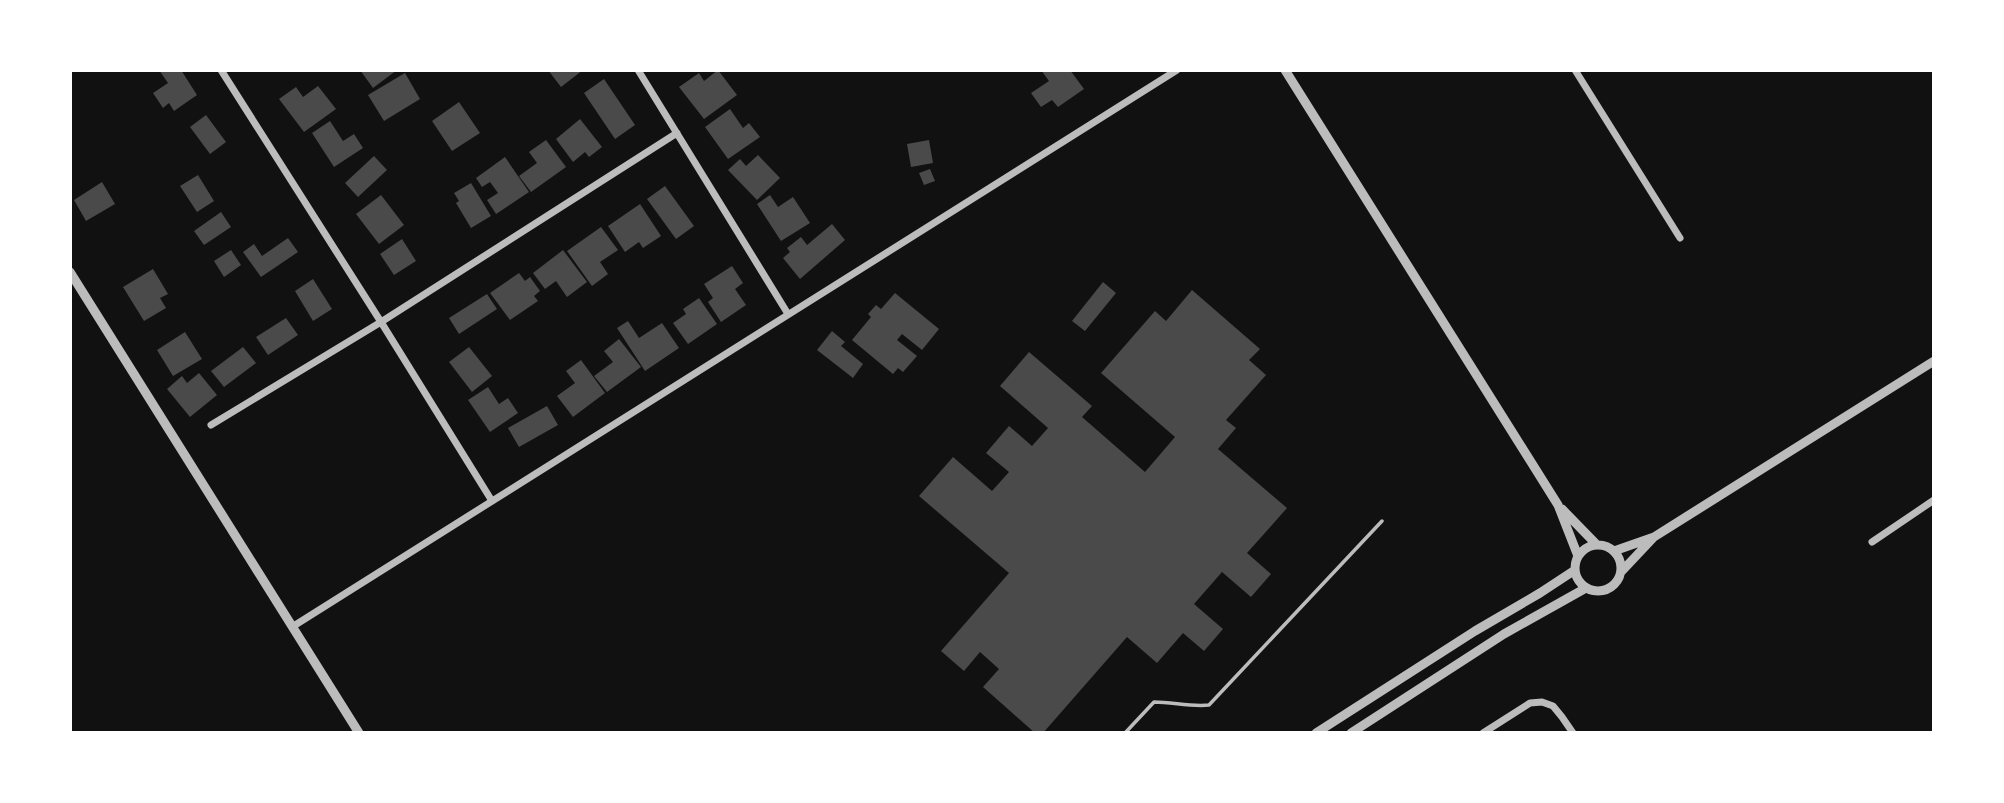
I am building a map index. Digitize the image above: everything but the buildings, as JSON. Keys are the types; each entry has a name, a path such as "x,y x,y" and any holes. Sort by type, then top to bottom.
{"street":[{"path":"221,70 492,501"},
{"path":"638,70 788,314"},
{"path":"292,627 1177,70"},
{"path":"1285,70 1558,505 1578,556"},
{"path":"1580,72 1680,237"},
{"path":"211,425 381,322 677,133"},
{"path":"70,272 359,733"},
{"path":"1614,551 1654,537 1934,361"},
{"path":"1872,542 1934,500"},
{"path":"1558,505 1597,545 1614,551 1619,558 1621,572"},
{"path":"1597,545 1584,550 1578,556 1575,570 1586,589 1594,591 1610,588 1616,583 1621,572 1654,537"},
{"path":"1316,733 1575,570"},
{"path":"1351,733 1504,634 1586,589"},
{"path":"1483,733 1531,703 1542,702 1553,706 1573,733"}],"lane":[{"path":"1125,733 1154,702 1173,702 1192,707 1209,705 1382,521"}]}
